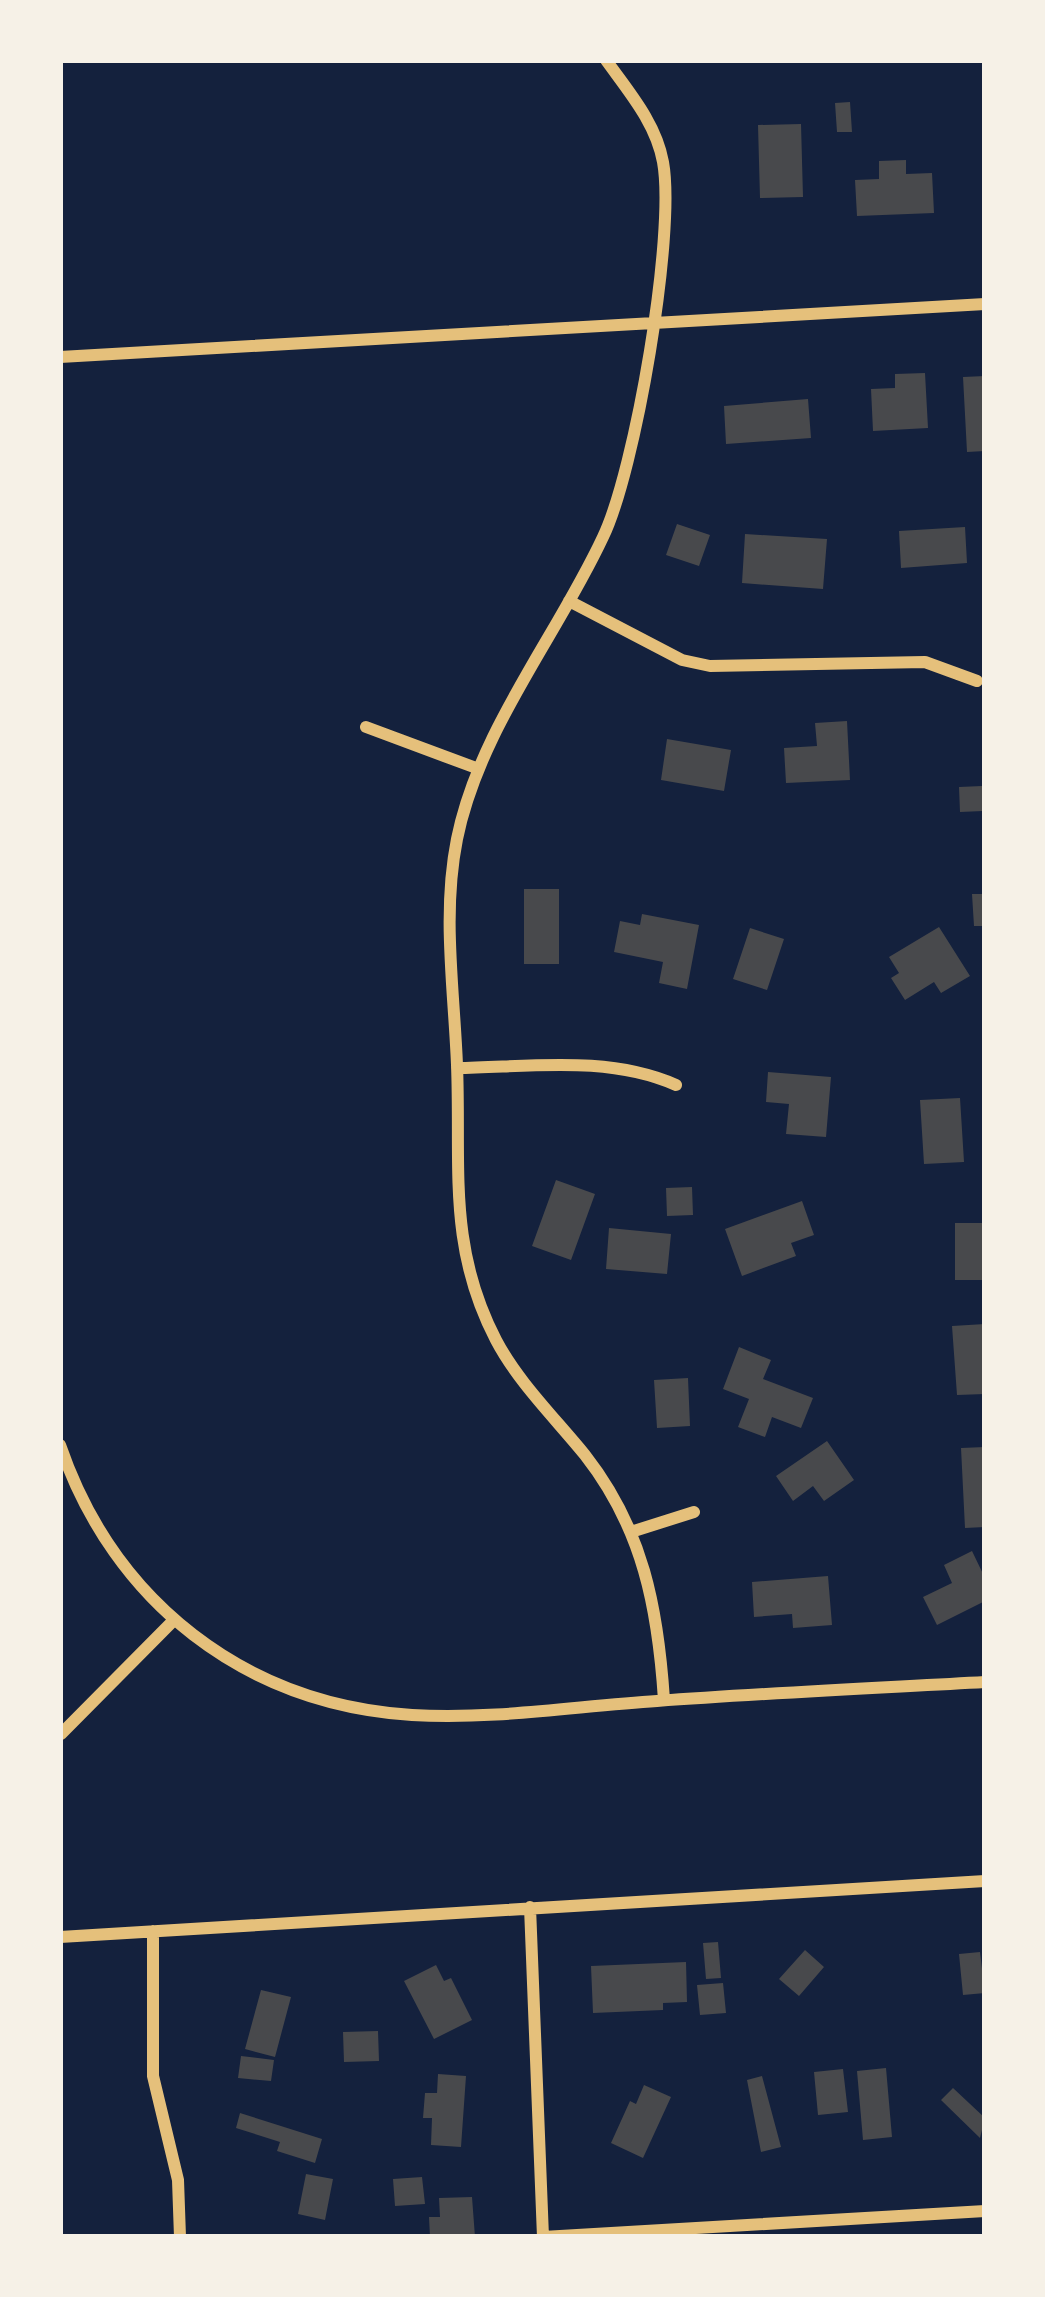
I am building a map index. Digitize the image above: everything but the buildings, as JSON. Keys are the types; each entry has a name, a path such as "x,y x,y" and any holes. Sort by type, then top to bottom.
{"street":[{"path":"607,60 640,107 663,161 664,223 629,460 605,533 478,769 458,835 449,892 458,1225 480,1306 498,1345 611,1490 634,1531 660,1638 664,1700"},
{"path":"60,358 985,304"},
{"path":"569,601 682,660 710,666 925,662 976,681"},
{"path":"366,727 478,769"},
{"path":"457,1068 608,1065 644,1071 676,1085"},
{"path":"60,1444 101,1538 172,1622 258,1677 367,1711 467,1715 985,1682"},
{"path":"634,1531 694,1512"},
{"path":"61,1734 172,1622"},
{"path":"60,1937 985,1880"},
{"path":"530,1907 543,2237 985,2211"},
{"path":"153,1931 153,2076 178,2180 180,2237"},
{"path":"832,2221 835,2237"}]}
